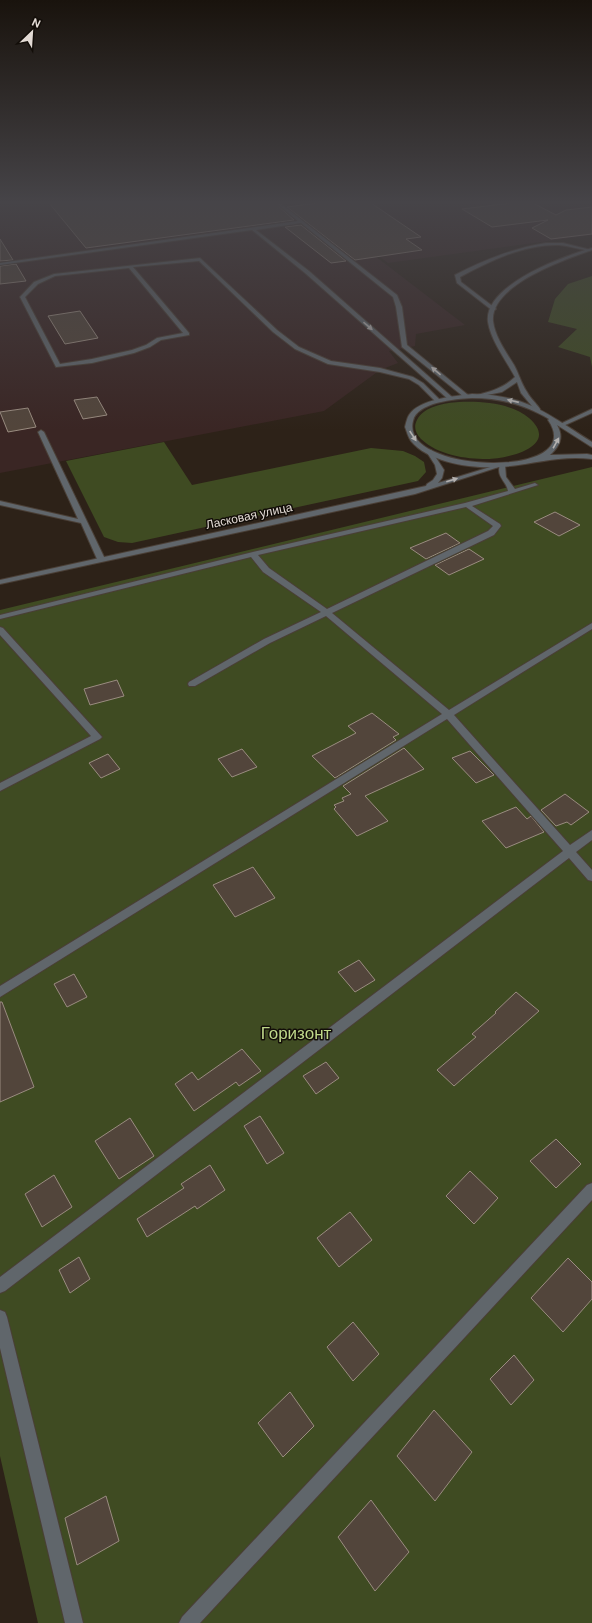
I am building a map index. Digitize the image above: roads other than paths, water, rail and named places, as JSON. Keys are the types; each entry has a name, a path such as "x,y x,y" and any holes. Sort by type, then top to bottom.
{"street":[{"path":"47,279 36,283 22,297 58,366 92,361 134,351 148,346 159,339 187,334 141,279"},
{"path":"221,279 275,331 297,348 330,363 380,370 411,378 421,384 438,401"},
{"path":"315,279 450,398"},
{"path":"373,279 395,296 399,307 404,346 466,396"},
{"path":"458,279 459,283 493,308"},
{"path":"524,279 509,289 495,303 490,317 494,333 518,377 523,391 538,410"},
{"path":"479,396 498,392 509,387 518,377"},
{"path":"592,445 538,410 520,403 500,398 466,396 438,401 424,406 412,416 408,427 414,440 429,451 454,461 483,465 502,465 564,456 592,457"},
{"path":"561,425 592,411"},
{"path":"532,460 543,456 555,447 559,437 557,427 549,417"},
{"path":"41,432 102,559"},
{"path":"415,492 435,482 441,475 440,465 429,451"},
{"path":"502,465 503,477 511,487 512,492"},
{"name":"Ласковая улица","path":"0,582 415,492 502,465"},
{"path":"0,617 253,554 467,505 536,485"},
{"path":"0,503 84,522"},
{"path":"192,684 267,641 491,533 497,526 467,505"},
{"path":"253,554 266,570 340,622 449,715 568,852 592,877"},
{"path":"0,992 592,625"},
{"path":"0,630 97,737 0,787"},
{"path":"0,1286 592,834"},
{"path":"188,1623 592,1190"},
{"path":"0,1317 74,1623"}],"park label":[{"name":"Горизонт","path":"296,1033"}]}
